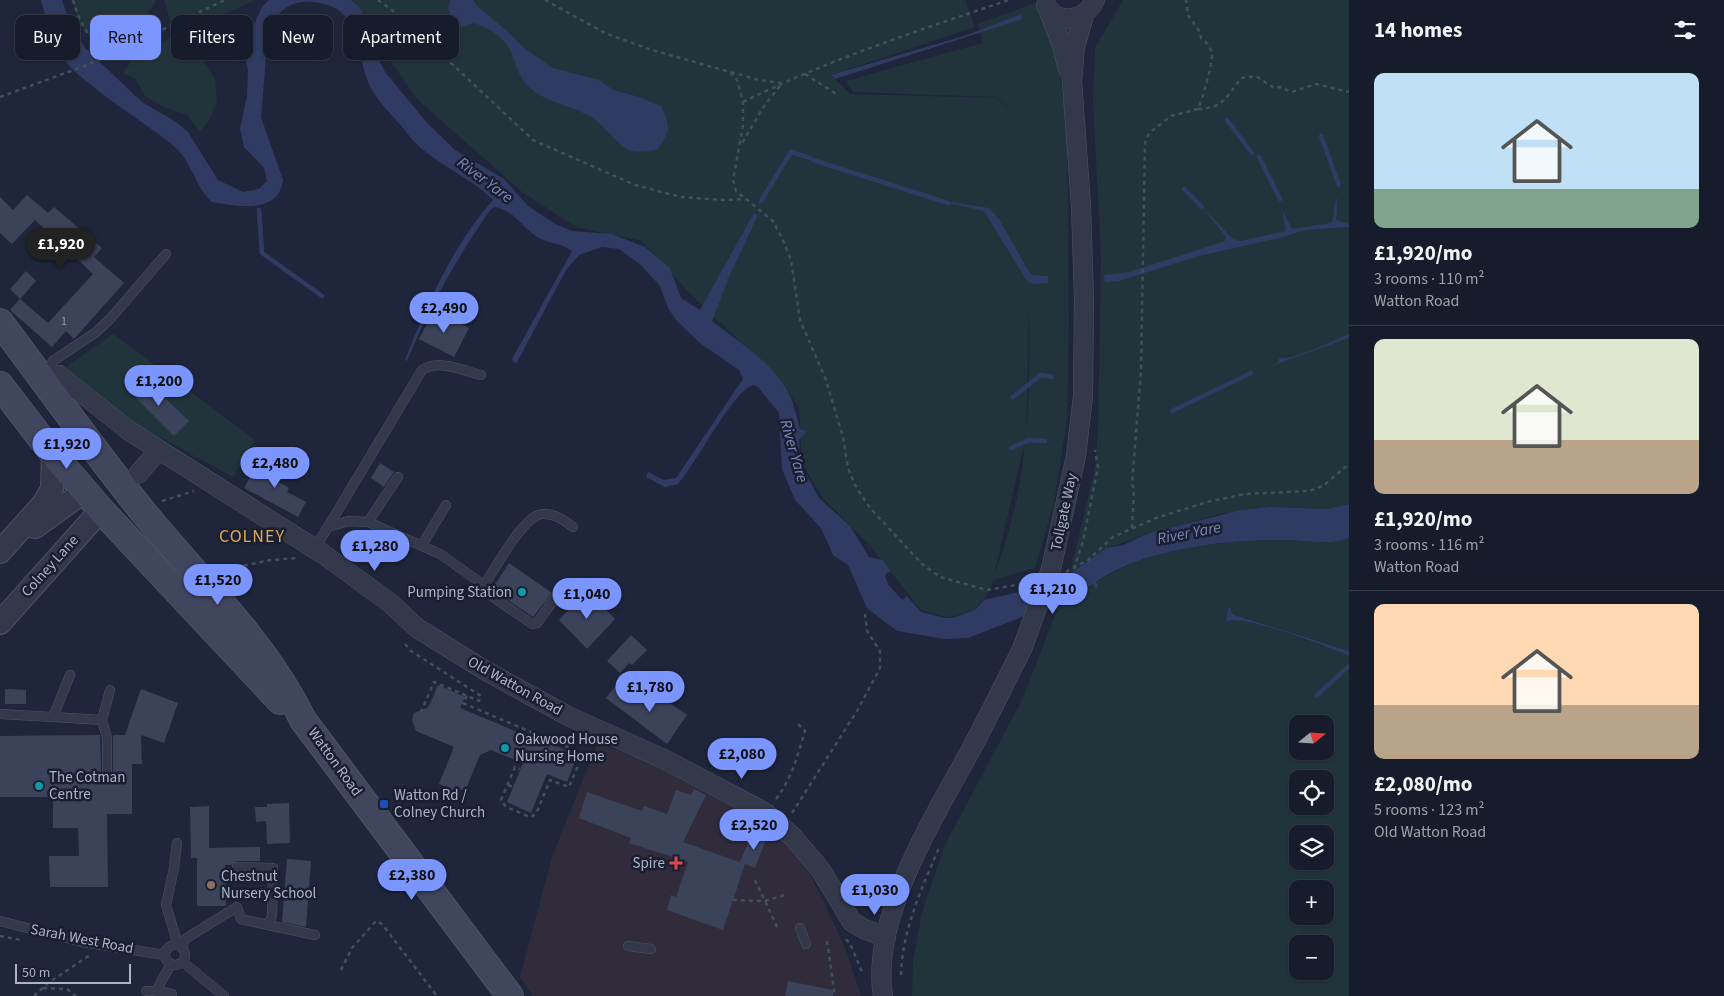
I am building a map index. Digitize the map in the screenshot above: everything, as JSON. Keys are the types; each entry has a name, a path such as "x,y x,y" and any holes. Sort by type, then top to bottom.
{"main road":[{"name":"Watton Road","path":"0,322 149,503 258,649 292,697 303,720 510,996"},
{"name":"Watton Road","path":"0,345 89,466 96,498"},
{"name":"Watton Road","path":"0,385 53,454 96,498 275,697 303,720"},
{"name":"Watton Road","path":"96,498 149,503"}],"street":[{"path":"1045,4 1064,19 1084,15 1091,8 1095,0"},
{"name":"Tollgate Way","path":"1045,4 1061,42 1072,81"},
{"name":"Tollgate Way","path":"886,937 898,896 919,848 1022,649 1051,569 1076,456 1083,396 1084,298 1081,206 1072,81 1075,47 1084,15"},
{"name":"Old Watton Road","path":"59,375 108,416 158,451 318,552 389,602 417,628 486,671 568,716 666,760 766,812 783,827 820,869 852,922 864,930 886,937"},
{"path":"138,474 158,451"},
{"path":"0,552 44,503 52,489 53,454"},
{"path":"0,552 96,498"},
{"name":"Colney Lane","path":"0,623 96,498"},
{"path":"883,996 882,973 886,937"}],"lane":[{"path":"59,375 50,366 53,361 95,333 110,319 166,254"},
{"path":"318,552 328,527 422,370 428,366 439,365 481,375"},
{"path":"368,522 398,477"},
{"path":"422,545 446,505"},
{"path":"484,585 527,521 541,514 560,517 573,527"},
{"path":"328,527 348,521 368,522 422,545 440,554 484,585 487,593 532,624 537,623 555,598"},
{"path":"53,717 70,675"},
{"path":"107,771 107,738 102,720 110,690"},
{"path":"0,714 102,720"},
{"path":"177,843 166,905 180,946 186,956 183,962 177,966 170,964 166,960 165,955 169,947 180,946 185,939 237,907 241,919 315,935"},
{"path":"237,867 273,868 272,916 268,925"},
{"name":"Sarah West Road","path":"0,921 82,942 165,955"},
{"path":"800,928 806,944"},
{"path":"628,946 651,949"},
{"path":"183,962 224,996"},
{"path":"156,991 170,964"},
{"path":"146,991 172,994"}],"path":[{"path":"73,0 78,17 90,36"},
{"path":"161,29 225,0"},
{"path":"378,0 404,19 533,140 653,190 681,197 723,200 744,199"},
{"path":"545,0 606,34 652,50 730,72 759,80 782,83"},
{"path":"743,102 782,83 940,22 1009,0"},
{"path":"1186,0 1191,20 1212,52 1202,102 1198,109"},
{"path":"0,97 97,60"},
{"path":"730,72 737,80 743,102 740,148 733,180 736,191 763,212 778,229 791,260 800,320 826,380 843,437 848,468 855,485 870,508 922,564 940,578"},
{"path":"805,74 838,95"},
{"path":"1132,528 1134,490 1132,483 1141,371 1145,143 1149,133 1171,116 1209,108 1227,100 1241,78 1256,76 1274,88 1280,87 1292,92 1316,84 1349,92"},
{"path":"740,148 762,109 782,83"},
{"path":"1074,570 1083,541 1098,466 1094,448"},
{"path":"1156,518 1208,502 1245,494 1308,491 1323,486 1349,464"},
{"path":"149,503 190,493 209,483"},
{"path":"214,567 226,569 270,560 300,558 315,562 320,560 318,552"},
{"path":"783,827 808,790 880,668 880,651 867,630 865,614"},
{"path":"405,644 411,651 481,696 479,701 434,682 421,712"},
{"path":"467,696 464,703 540,736 555,739 556,742 580,752 581,758 569,787 550,780 536,814 530,817 506,808 501,800 515,767 520,769"},
{"path":"766,812 782,791 797,759 805,731 797,723"},
{"path":"508,785 513,786"},
{"path":"755,880 779,931"},
{"path":"733,900 765,901 784,895"},
{"path":"902,975 905,946 915,908"},
{"path":"341,970 352,948 376,921 382,924 437,996"},
{"path":"840,932 852,948 862,972 882,973"},
{"path":"827,941 835,996"},
{"path":"34,996 42,988 91,954"},
{"path":"42,988 67,989 76,996"}],"shaded area":[{"path":"71,0 156,0 148,15 90,15 90,36 80,21 80,15 77,15"},
{"path":"164,0 255,0 223,15 171,15 171,24"},
{"path":"348,0 965,0 975,27 831,75 850,94 997,98 1024,124 997,97 853,92 846,81 983,43 978,24 1035,3 1052,38 1060,66 1067,124 1069,321 1067,419 1054,503 1035,568 993,580 990,590 976,609 948,618 921,610 872,548 822,497 802,463 799,408 780,379 694,298 642,241 576,227 522,192 417,99 390,60 459,60 459,15 358,15","holes":["1029,310 1029,343 1026,431","1026,438 1021,478 1014,511 994,575"]},
{"path":"1123,0 1349,0 1349,504 1328,509 1271,507 1219,514 1106,548 1070,574 1095,468 1098,431 1101,256 1093,102 1095,48"},
{"path":"171,39 171,60 203,60 215,79 217,101 210,119 200,132 187,115 164,107 145,96 135,78 123,74 131,60 161,60 161,42"},
{"path":"113,334 255,440 233,477 134,423 66,367"},
{"path":"1349,538 1349,651 1231,613 1226,621 1234,620 1265,626 1349,656 1349,996 912,996 913,961 922,912 945,845 1023,698 1060,602 1093,584 1096,589 1096,583 1115,571 1161,554 1186,548 1262,540 1333,542"},
{"name":"Spire","path":"598,742 692,781 755,812 785,837 808,870 827,909 845,948 861,996 533,996 520,977 552,857"}],"water":[{"path":"41,0 62,0 67,15 46,15"},
{"path":"269,0 351,0 364,15 345,15 327,5 315,2 302,2 284,9 278,15 263,15 263,60 266,60 261,117 283,180 280,191 274,199 255,206 212,202 202,190 186,161 176,148 100,92 65,61 80,60 80,40 90,53 90,60 98,60 142,102 176,122 188,132 218,180 243,192 259,189 267,181 264,168 244,147 240,129 247,96 246,60 253,60 253,27 262,7"},
{"path":"450,0 473,0 476,5 524,48 553,68 599,80 613,90 639,97 661,106 668,128 665,138 658,149 638,152 627,149 591,117 548,99 533,90 522,78 510,50 503,40 474,23 462,27 459,25 459,15 450,15 448,8"},
{"path":"1021,14 1023,19 835,79 831,75 967,35"},
{"name":"River Yare","path":"362,60 379,60 385,72 428,124 455,150 504,179 528,206 555,224 572,231 612,234 645,247 670,268 681,298 700,310 754,213 758,215 729,277 712,321 760,358 784,385 796,412 800,429 807,431 799,440 800,463 819,498 850,526 869,557 883,560 891,572 887,572 885,576 888,584 902,600 907,596 921,612 952,618 975,610 984,600 1015,593 1070,574 1106,548 1123,545 1150,533 1241,510 1271,507 1328,509 1349,504 1349,538 1334,542 1262,540 1187,548 1137,561 1096,582 1098,586 1096,589 1093,584 1060,602 968,638 945,639 897,631 867,608 848,565 833,555 821,528 795,500 782,469 779,413 758,387 753,385 745,390 736,400 678,484 665,487 646,477 648,472 664,480 676,478 743,379 739,370 700,343 677,321 668,308 660,286 641,265 619,249 602,247 579,255 566,270 516,364 512,359 572,251 564,246 539,238 508,212 495,207 490,210 455,265 434,302 407,361 405,360 422,318 453,256 465,236 493,200 476,186 431,156 412,139 373,92"},
{"path":"1338,197 1336,220 1349,224 1349,227 1305,230 1283,237 1199,256 1119,281 1105,282 1104,275 1129,272 1225,241 1226,237 1202,207 1233,239 1240,241 1286,231 1282,209 1292,229 1331,223"},
{"path":"948,203 989,208 999,219 1029,272 1033,275 1048,276 1048,283 1033,284 1027,281 984,211"},
{"path":"1349,334 1349,338 1266,368 1279,362 1279,358 1304,353"},
{"path":"1231,607 1231,613 1235,615 1349,651 1349,656 1266,626 1234,620 1226,622 1228,608"}],"building":[{"path":"27,195 48,213 54,207 102,248 94,257 124,283 74,339 66,331 52,347 10,310 20,299 48,323 93,274 35,220 12,244 0,233 0,197 13,210"},
{"path":"26,271 36,281 20,299 10,289"},
{"path":"434,310 469,328 454,357 419,339"},
{"path":"138,379 148,382 189,421 174,436 133,395 132,383"},
{"path":"271,456 284,463 275,480 289,488 287,492 306,502 298,517 244,488 251,475 259,478"},
{"path":"380,463 394,472 384,487 371,478"},
{"name":"Pumping Station","path":"509,563 552,593 533,617 492,589"},
{"path":"591,594 615,619 587,649 559,620 578,600 581,603"},
{"path":"631,635 647,650 632,665 629,663 620,673 607,661"},
{"path":"617,684 644,705 656,694 687,715 667,744 606,698"},
{"name":"Oakwood House Nursing Home","path":"438,685 465,697 460,708 537,740 538,737 577,756 567,782 547,774 531,813 507,802 523,763 491,750 480,755 465,791 457,788 456,791 439,784 454,747 416,731 412,720 414,713 427,708 430,704"},
{"path":"5,689 26,690 26,704 5,704"},
{"path":"141,689 178,703 164,743 141,735 142,764 132,764 132,814 107,814 108,887 50,887 49,856 79,856 78,828 53,828 53,797 0,797 0,736 100,735 101,771 104,777 110,777 113,771 113,735 125,735"},
{"path":"694,789 706,795 683,842 745,864 723,930 667,910 671,895 676,897 688,862 629,843 631,838 579,818 587,792 642,811 644,806 667,814 676,790 691,795"},
{"path":"289,803 290,843 267,844 266,821 256,822 255,807 267,807 267,804"},
{"path":"209,806 209,848 260,847 260,861 237,861 231,865 225,865 226,906 197,906 197,858 191,858 190,807"},
{"path":"755,832 767,837 755,868 740,862 748,843 751,844"},
{"path":"287,859 311,861 306,927 282,922"},
{"path":"788,981 833,990 833,996 785,996"}],"waterway":[{"path":"1227,120 1252,153"},
{"path":"1321,136 1339,185"},
{"path":"761,201 791,152 810,158"},
{"path":"1259,157 1280,199"},
{"path":"813,160 948,203"},
{"path":"1184,189 1202,207"},
{"path":"259,210 262,253 322,296"},
{"path":"1172,411 1251,373"},
{"path":"1013,397 1041,375 1052,377"},
{"path":"1011,448 1029,440 1045,441"},
{"path":"1317,695 1349,666"}],"place":[{"name":"Pumping Station","path":"522,592"},
{"name":"Oakwood House Nursing Home","path":"505,748"},
{"name":"The Cotman Centre","path":"39,786"},
{"name":"Watton Rd / Colney Church","path":"384,804"},
{"name":"Spire","path":"676,863"},
{"name":"Chestnut Nursery School","path":"211,885"}],"district":[{"name":"COLNEY","path":"252,536"}]}
